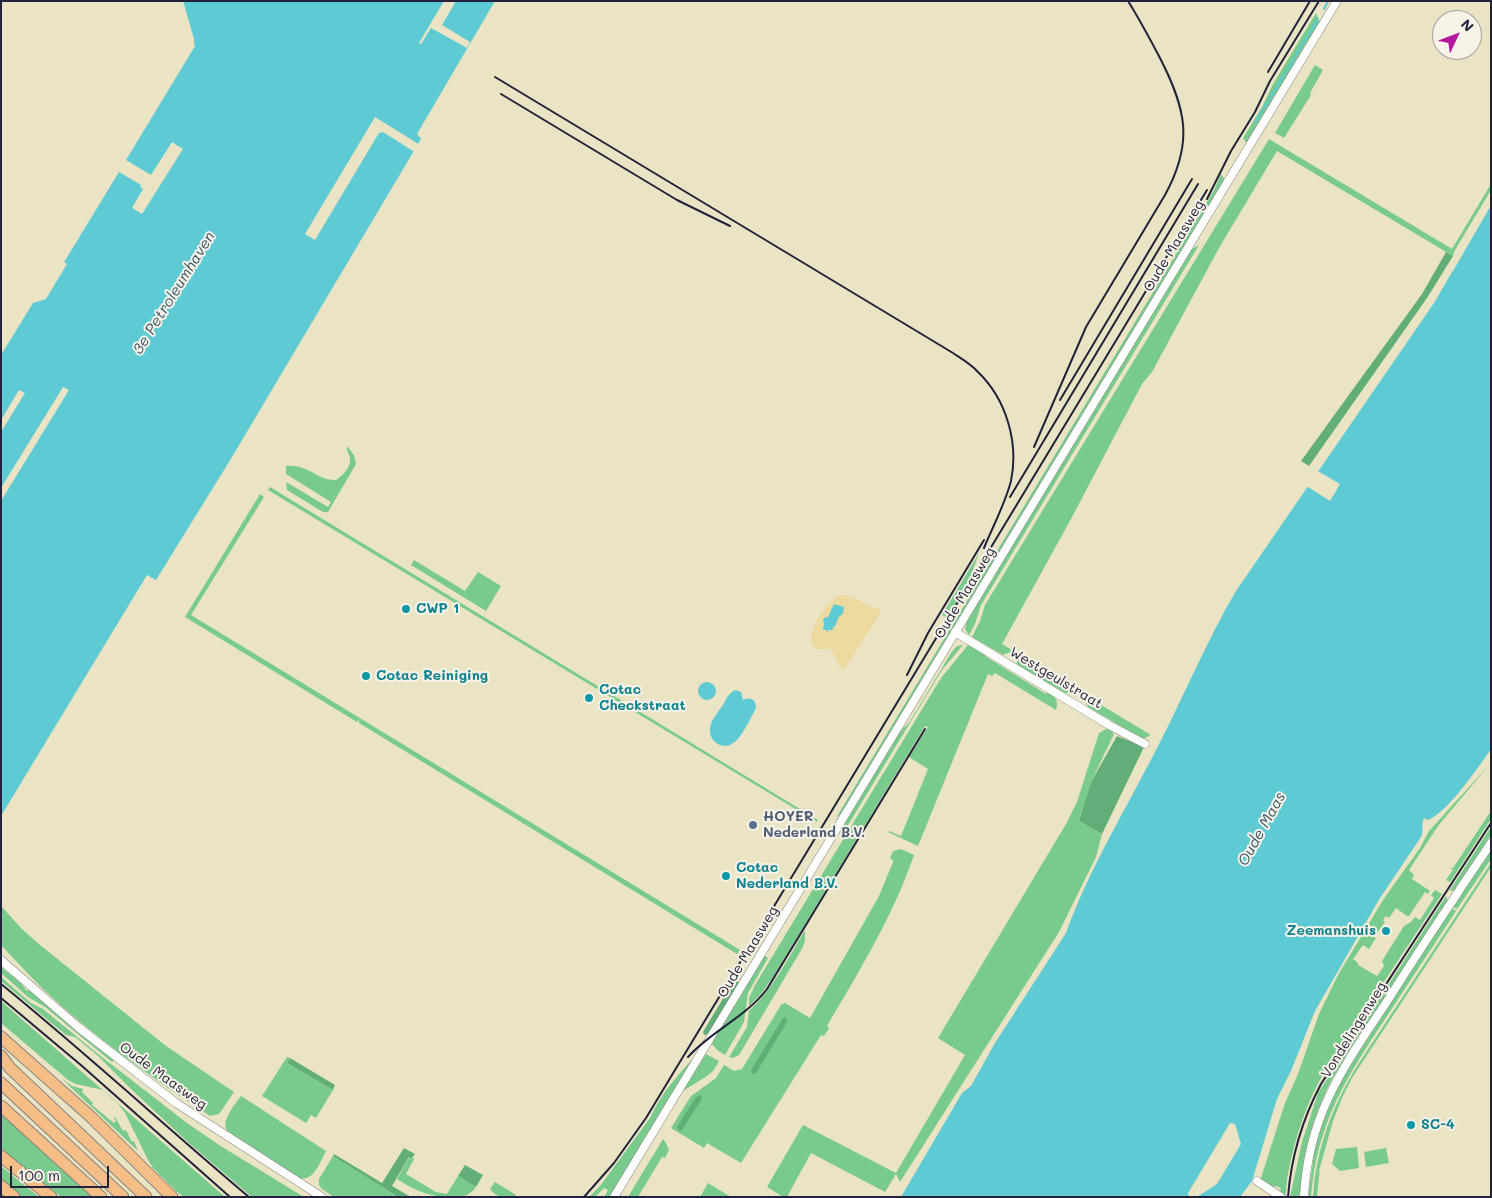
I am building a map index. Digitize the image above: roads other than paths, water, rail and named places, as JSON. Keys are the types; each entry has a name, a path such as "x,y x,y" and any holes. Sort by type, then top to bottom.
{"highway":[{"path":"2,1038 91,1117 172,1197"},
{"path":"1,1056 6,1065 146,1197"},
{"path":"1,1084 123,1197"},
{"path":"1,1092 52,1130"},
{"path":"1,1106 102,1197"},
{"path":"1,1156 51,1197"},
{"path":"1,1186 14,1197"}],"street":[{"name":"Oude Maasweg","path":"614,1197 1337,1"},
{"name":"Westgeulstraat","path":"955,632 1109,725 1145,744"},
{"name":"Vondelingenweg","path":"1304,1197 1311,1146 1330,1093 1347,1062 1491,842"},
{"name":"Oude Maasweg","path":"1,960 78,1027 176,1103 322,1197"},
{"path":"1258,1182 1281,1197"}],"water":[{"name":"3e Petroleumhaven","path":"183,1 495,1 417,134 421,139 229,462 156,580 147,575 1,816 1,355 33,303 46,299 67,264 64,262 194,47 194,39"},
{"name":"Oude Maas","path":"1491,205 1491,749 1452,800 1434,816 1427,820 1424,818 1421,837 1380,898 1315,1011 1291,1071 1277,1099 1252,1181 1240,1197 901,1197 962,1093 971,1086 995,1043 1066,933 1097,862 1236,591 1434,303"},
{"path":"834,604 844,607 843,613 838,618 835,627 833,626 833,630 828,630 828,633 826,630 823,630 823,621 824,618 828,617"},
{"path":"707,682 713,685 716,691 713,697 707,700 701,697 698,691 701,685"},
{"path":"735,690 741,692 743,700 752,699 756,708 743,732 736,740 725,746 714,741 711,737 710,728 713,719 728,696"}],"waterway":[{"path":"1324,9 1328,1"},
{"path":"1255,123 1318,19"}],"railway":[{"path":"1034,447 1086,327 1165,195 1180,158 1183,126 1176,93 1160,58 1128,1"},
{"path":"1268,72 1310,1"},
{"path":"1207,199 1270,81 1319,1"},
{"path":"495,77 953,353 975,369 988,383 1003,408 1008,422 1013,451 1011,481 984,548"},
{"path":"501,94 677,200 730,226"},
{"path":"1060,400 1192,179"},
{"path":"1010,497 1198,184"},
{"path":"584,1197 614,1163 646,1118 1207,190"},
{"path":"907,675 928,633 984,540"},
{"path":"688,1057 707,1039 749,1008 767,989 925,729"},
{"path":"1288,1197 1299,1139 1321,1084 1491,823"},
{"path":"1,984 249,1197"},
{"path":"1,998 82,1066 230,1197"}],"place":[{"name":"CWP 1","path":"406,609"},
{"name":"Cotac Reiniging","path":"366,676"},
{"name":"Cotac Checkstraat","path":"589,698"},
{"name":"HOYER Nederland B.V.","path":"753,825"},
{"name":"Cotac Nederland B.V.","path":"726,876"},
{"name":"Zeemanshuis","path":"1386,931"},
{"name":"SC-4","path":"1411,1125"}]}
